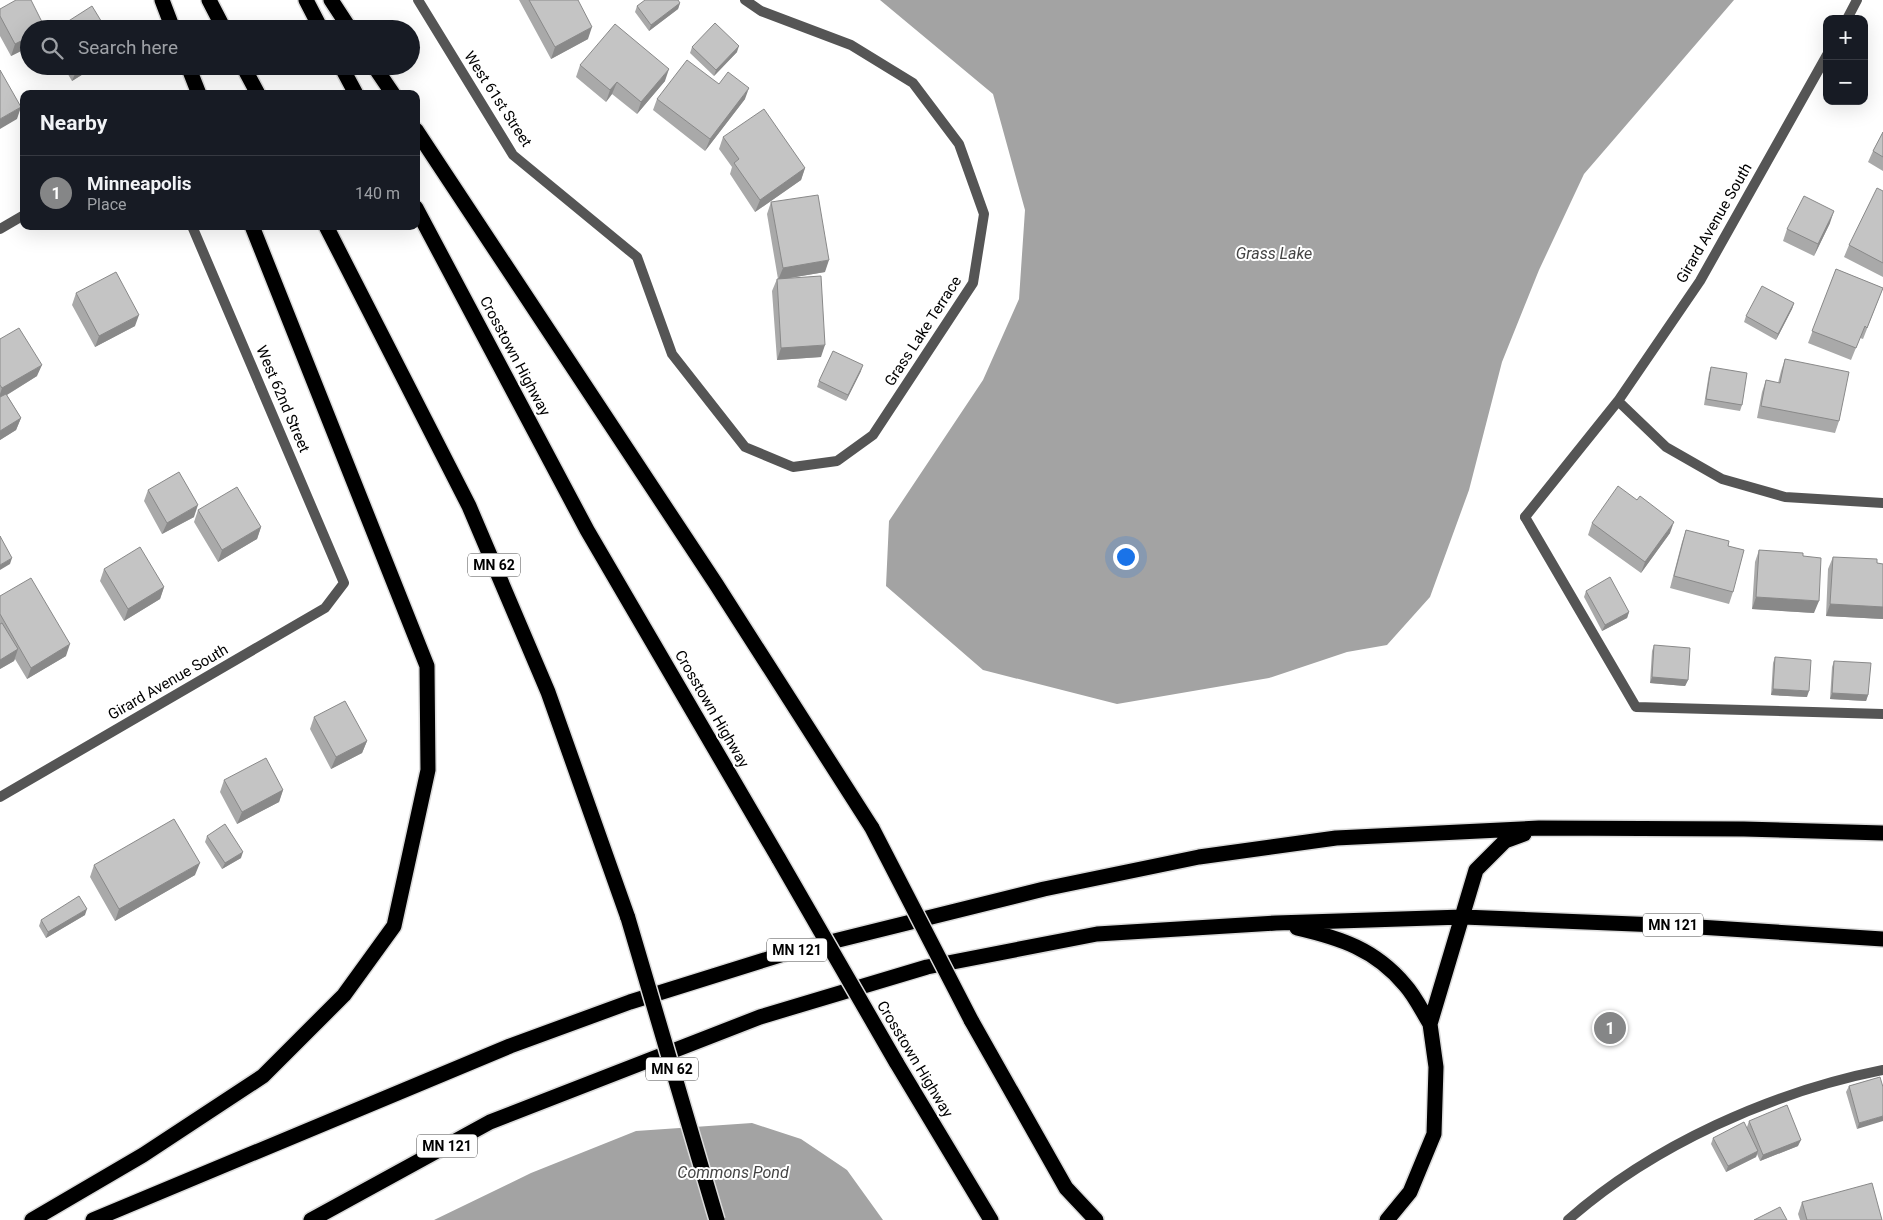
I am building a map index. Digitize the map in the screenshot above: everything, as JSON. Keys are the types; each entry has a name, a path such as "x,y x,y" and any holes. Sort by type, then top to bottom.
{"highway":[{"path":"162,0 170,20"},
{"path":"209,0 219,20"},
{"path":"306,0 316,20"},
{"path":"331,0 344,20"},
{"path":"192,75 197,90"},
{"path":"248,75 256,90"},
{"path":"346,75 354,90"},
{"path":"380,75 390,90"},
{"path":"420,136 710,576 872,828 971,1020 1066,1188 1096,1220"},
{"name":"Crosstown Highway","path":"420,216 587,530 896,1062 991,1220"},
{"path":"32,1220 143,1155 263,1076 344,995 394,926 428,770 427,666 254,230"},
{"name":"MN 62","path":"328,230 469,506 548,692 628,918 717,1220"},
{"path":"1430,1024 1476,870 1506,841 1539,828"},
{"name":"MN 121","path":"93,1220 510,1046 630,1002 790,952 1044,889 1199,857 1336,838 1539,828 1744,829 1883,833"},
{"name":"MN 121","path":"311,1220 490,1122 760,1017 927,966 1097,934 1276,923 1463,917 1683,926 1883,940"},
{"path":"1276,923 1338,938 1371,954 1405,985 1430,1024 1436,1067 1434,1134 1410,1192 1387,1220"}],"street":[{"name":"West 61st Street","path":"418,0 513,155 637,257"},
{"name":"Grass Lake Terrace","path":"637,257 672,354 745,447 793,467 837,461 873,435 973,284 984,214 959,144 913,83 851,46 761,11 745,0"},
{"path":"1849,15 1858,0"},
{"name":"Girard Avenue South","path":"1824,60 1700,281 1618,400 1525,517 1636,707 1883,714"},
{"path":"0,229 20,218"},
{"name":"West 62nd Street","path":"194,230 344,583"},
{"path":"1618,400 1666,447 1722,479 1785,497 1883,503"},
{"name":"Girard Avenue South","path":"0,798 325,608 344,583"},
{"path":"1568,1220 1590,1200 1679,1144 1750,1109 1842,1078 1883,1070"}],"water":[{"name":"Grass Lake","path":"880,0 1734,0 1584,174 1539,270 1502,362 1469,490 1430,597 1387,645 1347,652 1269,678 1117,704 983,670 886,586 889,521 983,380 1019,299 1025,210 993,94"},
{"name":"Commons Pond","path":"752,1123 801,1139 847,1170 883,1220 434,1220 531,1173 636,1131"}],"building":[{"path":"16,0 31,0 41,20 20,20 20,42 15,44 0,16 0,9"},
{"path":"529,0 578,0 592,27 555,47"},
{"path":"645,0 678,0 680,3 651,25 637,6"},
{"path":"92,6 101,20 70,20"},
{"path":"715,23 739,46 716,70 692,47"},
{"path":"615,24 669,69 641,102 617,82 610,90 580,65"},
{"path":"687,60 719,84 728,72 749,88 710,139 657,99"},
{"path":"0,70 20,108 0,119"},
{"path":"764,109 805,168 760,200 734,163 739,159 723,137"},
{"path":"1883,132 1883,157 1873,151"},
{"path":"1877,188 1883,191 1883,263 1849,245"},
{"path":"818,195 829,260 783,268 771,202"},
{"path":"1804,196 1834,211 1818,244 1787,229"},
{"path":"1836,269 1883,288 1867,328 1865,326 1856,348 1812,331"},
{"path":"116,272 139,315 99,336 76,293"},
{"path":"821,276 825,345 781,348 777,279"},
{"path":"1762,286 1794,303 1778,334 1746,316"},
{"path":"19,328 42,365 2,388 0,385 0,339"},
{"path":"833,351 863,365 848,395 819,381"},
{"path":"1785,359 1849,372 1839,421 1761,406 1766,380 1780,383"},
{"path":"1711,367 1747,373 1742,405 1706,399"},
{"path":"6,394 21,418 0,431 0,397"},
{"path":"179,472 198,505 167,523 148,490"},
{"path":"1618,486 1637,500 1640,496 1674,522 1645,562 1592,523"},
{"path":"237,487 261,527 222,550 198,510"},
{"path":"1686,530 1729,541 1728,546 1744,550 1733,592 1674,576"},
{"path":"0,536 12,558 0,565"},
{"path":"140,547 164,587 128,609 104,569"},
{"path":"1759,550 1803,553 1803,556 1821,558 1819,601 1756,597"},
{"path":"1833,557 1877,559 1877,563 1883,564 1883,607 1830,604"},
{"path":"1610,577 1629,612 1605,625 1586,591"},
{"path":"31,578 70,644 31,668 0,614 0,596"},
{"path":"2,623 18,649 0,660 0,624"},
{"path":"1654,645 1690,648 1688,680 1652,677"},
{"path":"1775,657 1811,660 1809,691 1773,689"},
{"path":"1834,661 1871,663 1868,695 1832,693"},
{"path":"345,701 367,741 336,757 314,717"},
{"path":"266,758 283,790 242,812 224,780"},
{"path":"174,819 200,863 119,909 94,865"},
{"path":"225,824 243,852 225,863 207,836"},
{"path":"79,896 87,909 48,932 41,920"},
{"path":"1880,1077 1883,1087 1883,1116 1859,1123 1849,1086"},
{"path":"1787,1105 1801,1140 1763,1155 1749,1121"},
{"path":"1744,1122 1758,1151 1728,1166 1713,1138"},
{"path":"1872,1183 1882,1220 1807,1220 1802,1202"},
{"path":"1780,1207 1787,1220 1754,1220"}],"place":[{"name":"Minneapolis","path":"1610,1028"}]}
